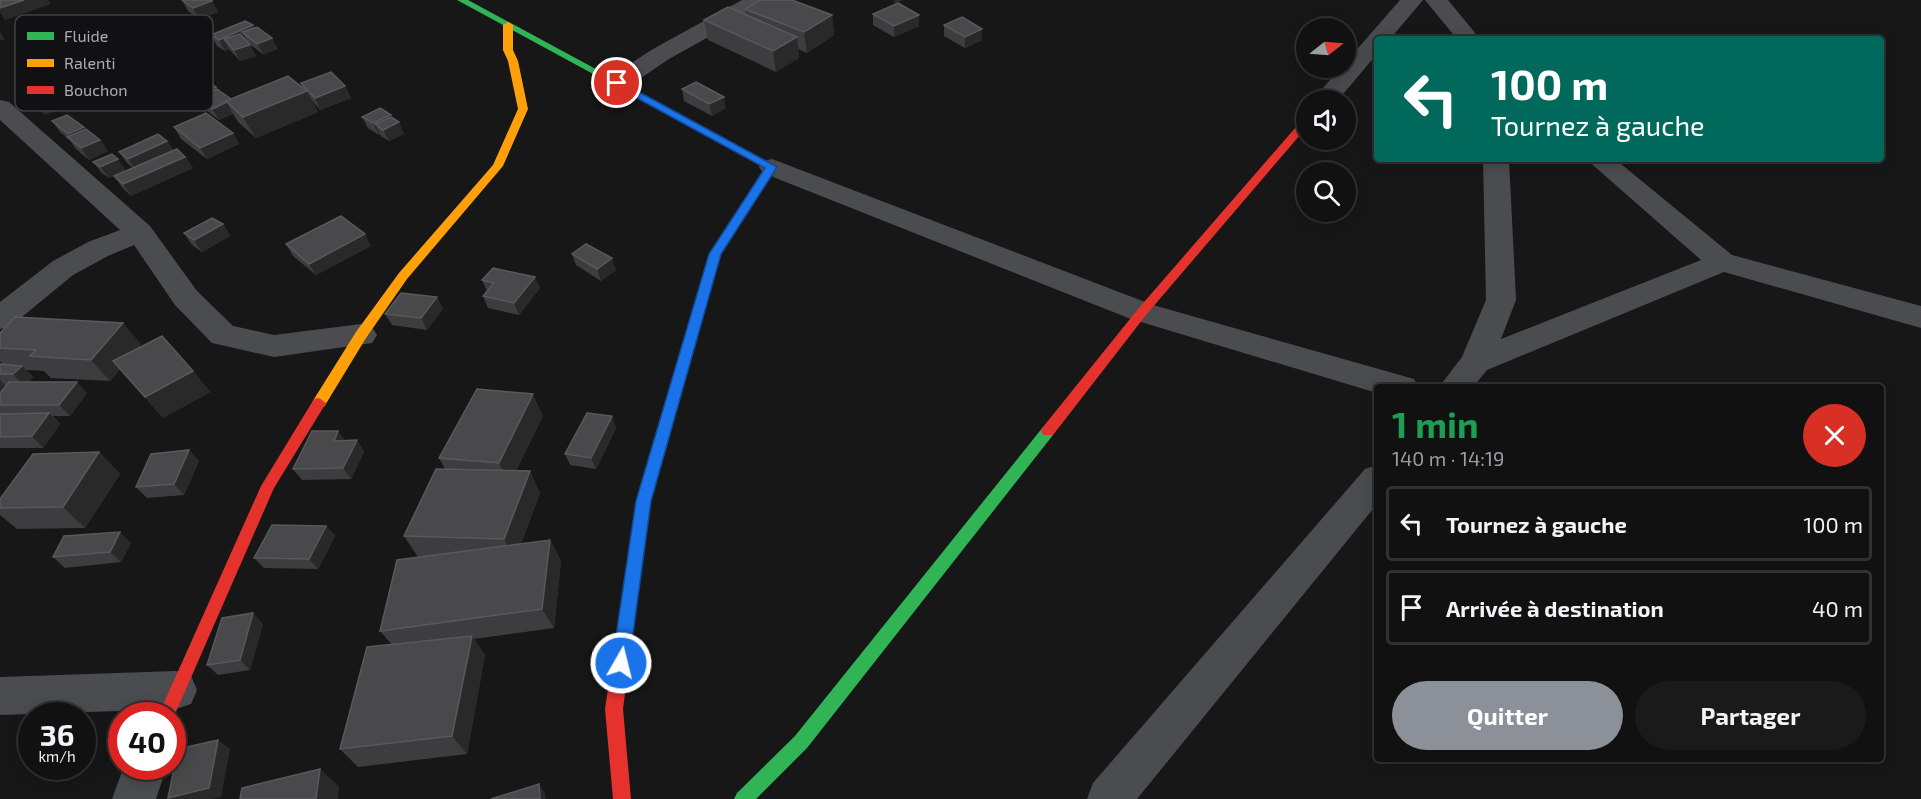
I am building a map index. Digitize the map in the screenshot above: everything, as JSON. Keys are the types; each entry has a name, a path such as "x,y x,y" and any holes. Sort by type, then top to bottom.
{"street":[{"path":"463,0 772,167 1142,312 1390,384"},
{"path":"617,83 671,49 758,0"},
{"path":"1381,36 1412,0"},
{"path":"1436,0 1466,36"},
{"path":"171,702 268,486 361,335 403,276 498,166 523,109 513,61 508,50 508,25"},
{"path":"1334,90 1374,45"},
{"path":"0,107 140,232 186,298 223,335 274,345 361,335"},
{"path":"743,799 801,742 1142,312 1296,134"},
{"path":"1458,384 1476,362 1501,300 1496,162"},
{"path":"1603,162 1722,262 1921,317"},
{"path":"622,799 614,709 644,501 715,254 772,167"},
{"path":"0,318 63,268 98,249 140,232"},
{"path":"1476,362 1722,262"},
{"path":"1109,799 1374,483"},
{"path":"0,696 147,702"},
{"path":"134,799 141,780"}],"building":[{"path":"0,0 24,0 0,8"},
{"path":"182,0 210,0 212,1 193,8"},
{"path":"760,0 792,0 832,15 804,32 745,9"},
{"path":"898,3 919,15 894,26 873,14"},
{"path":"728,7 797,37 773,51 704,20"},
{"path":"962,17 982,29 965,37 944,25"},
{"path":"245,21 253,25 219,40 213,34"},
{"path":"257,27 272,38 257,44 242,32"},
{"path":"240,34 250,45 234,50 224,39"},
{"path":"331,72 345,86 315,98 301,83"},
{"path":"288,76 307,91 243,117 226,101"},
{"path":"696,82 724,97 709,104 682,89"},
{"path":"217,89 231,99 213,109 213,91"},
{"path":"380,108 391,115 373,123 362,117"},
{"path":"206,113 233,133 200,148 174,127"},
{"path":"67,115 84,127 68,134 52,121"},
{"path":"391,117 399,122 383,130 375,124"},
{"path":"86,129 100,140 81,148 67,137"},
{"path":"158,134 167,141 128,159 119,152"},
{"path":"177,149 185,157 123,184 114,176"},
{"path":"112,154 118,159 100,167 93,162"},
{"path":"341,216 365,234 309,264 286,244"},
{"path":"212,218 223,224 194,240 184,233"},
{"path":"586,244 612,258 597,269 572,254"},
{"path":"493,268 535,277 514,303 483,296 494,283 482,280"},
{"path":"401,293 437,297 421,318 385,314"},
{"path":"15,317 123,323 91,360 30,356 36,350 0,348 0,333"},
{"path":"162,336 193,371 145,397 113,361"},
{"path":"0,364 22,366 13,374 0,374"},
{"path":"9,382 77,382 59,405 0,405 0,393"},
{"path":"477,389 533,394 499,463 439,458"},
{"path":"49,413 32,436 0,437 0,414"},
{"path":"587,413 612,416 591,458 565,454"},
{"path":"312,431 338,431 334,441 357,440 343,468 293,469"},
{"path":"189,450 174,484 136,487 151,454"},
{"path":"99,452 63,507 0,508 0,499 33,454"},
{"path":"436,469 530,471 504,539 404,536"},
{"path":"272,525 326,526 309,559 254,558"},
{"path":"120,532 110,552 53,557 64,536"},
{"path":"550,540 542,609 380,631 397,560"},
{"path":"253,613 240,660 207,665 222,618"},
{"path":"472,636 452,736 340,749 367,647"},
{"path":"218,740 209,788 168,798 172,780 186,780 186,747"},
{"path":"320,769 316,799 240,799 242,788"},
{"path":"539,784 540,799 491,799"}],"traffic: fast":[{"path":"461,0 772,167"},
{"path":"743,799 801,742 1048,431"}],"traffic: slow":[{"path":"319,403 361,335 403,276 498,166 523,109 513,61 508,50 508,25"},
{"path":"629,603 644,501 715,254 772,167"}],"traffic: jam":[{"path":"1048,431 1142,312 1296,134"},
{"path":"172,702 268,486 319,403"},
{"path":"622,799 614,709 629,603"}],"route":[{"path":"617,83 772,167 715,254 644,501 621,663"}]}
